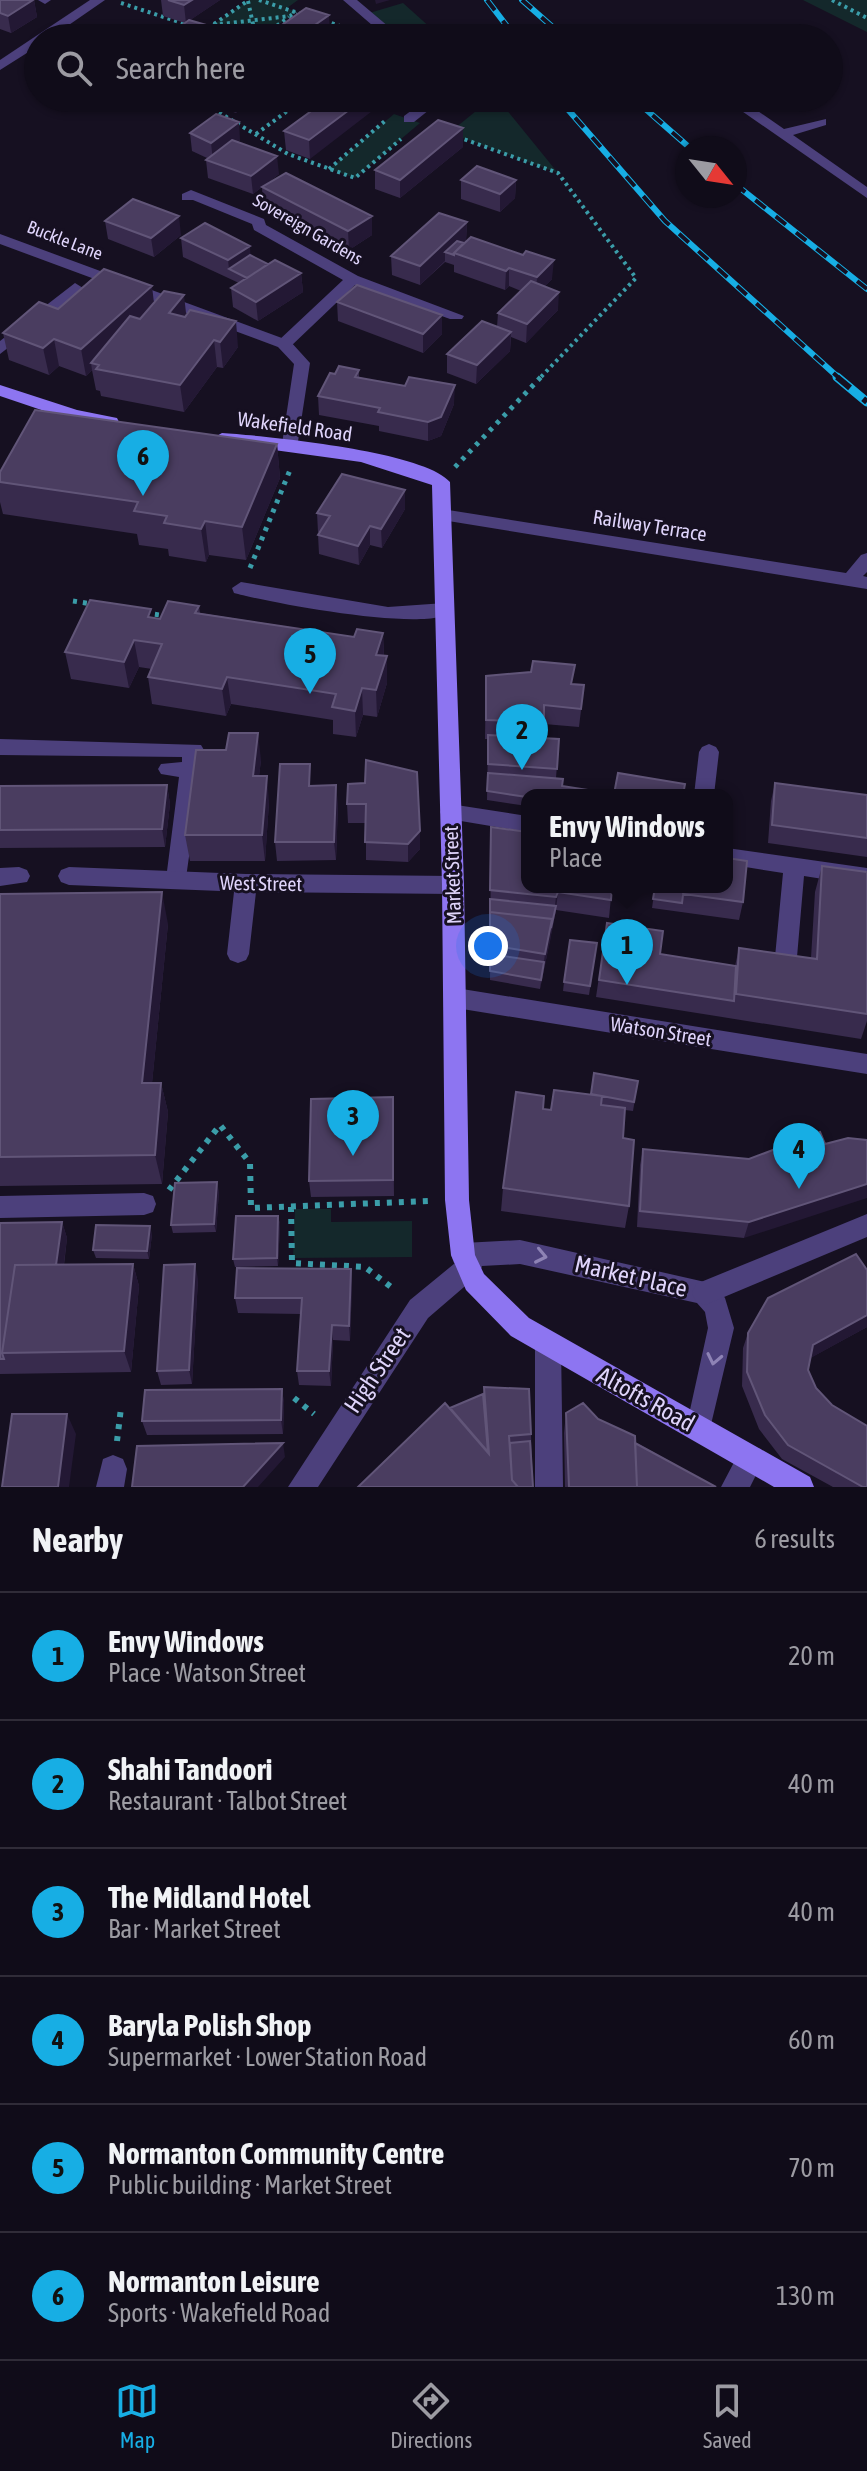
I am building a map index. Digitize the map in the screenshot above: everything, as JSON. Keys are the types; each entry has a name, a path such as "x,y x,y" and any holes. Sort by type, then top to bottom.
{"street":[{"path":"63,24 99,0"},
{"path":"349,0 378,24"},
{"path":"0,43 22,51"},
{"path":"0,66 22,51"},
{"path":"415,121 424,112"},
{"path":"750,112 867,194"},
{"path":"782,134 821,122"},
{"name":"Sovereign Gardens","path":"187,197 191,194 237,211 353,279 456,316"},
{"name":"Buckle Lane","path":"0,239 284,344"},
{"path":"295,445 302,363 284,344 353,279"},
{"path":"0,349 75,288"},
{"path":"0,390 74,415 135,427"},
{"name":"Wakefield Road","path":"202,435 295,445 403,465 441,482"},
{"name":"Market Street","path":"441,482 456,998 457,1200 466,1261 475,1282 495,1306"},
{"name":"Railway Terrace","path":"442,515 859,581 867,559"},
{"path":"241,588 388,614 445,610"},
{"path":"0,747 194,750 177,879"},
{"path":"705,789 709,752"},
{"path":"168,769 190,770"},
{"path":"450,812 521,823"},
{"path":"733,857 867,877"},
{"path":"786,957 794,866"},
{"name":"West Street","path":"69,876 246,883 453,885"},
{"path":"238,954 246,883"},
{"name":"Watson Street","path":"456,998 867,1064"},
{"path":"0,1207 144,1204"},
{"path":"705,1293 867,1225"},
{"name":"Market Place","path":"466,1261 520,1252 705,1293 716,1307 721,1328 699,1428"},
{"name":"High Street","path":"302,1487 419,1309 466,1261"},
{"name":"Altofts Road","path":"495,1306 520,1327 548,1344 800,1487"},
{"path":"548,1344 549,1487"},
{"path":"735,1487 751,1459"}],"path":[{"path":"111,0 183,24"},
{"path":"259,0 309,16"},
{"path":"832,0 867,18"},
{"path":"214,24 248,1 253,24"},
{"path":"278,24 296,12"},
{"path":"221,24 290,16"},
{"path":"322,21 332,24"},
{"path":"219,112 288,154 355,178 415,121"},
{"path":"256,134 286,112"},
{"path":"329,169 394,114 415,121 558,173 636,278 441,482"},
{"path":"241,588 295,445"},
{"path":"73,601 104,606"},
{"path":"134,611 180,618"},
{"path":"144,1204 159,1204 220,1125 250,1163 251,1208 457,1200"},
{"path":"291,1207 292,1263 365,1267 419,1309"}],"green space":[{"path":"249,0 298,0 287,8 296,12 279,24 214,24"},
{"path":"803,0 867,0 867,32"},
{"path":"403,3 426,24 378,24 366,14"},
{"path":"475,112 508,112 558,173 449,133"},
{"path":"394,114 420,123 355,178 329,169"},
{"path":"295,1209 331,1209 331,1222 412,1221 412,1257 293,1258"}],"building":[{"path":"0,0 33,0 8,16 0,13"},
{"path":"168,0 192,0 184,5"},
{"path":"306,8 329,15 316,24 283,24"},
{"path":"310,112 346,112 309,140 284,131"},
{"path":"216,114 239,122 211,143 190,133"},
{"path":"438,120 463,128 400,180 375,170"},
{"path":"232,140 277,156 251,176 206,160"},
{"path":"477,166 516,180 500,194 461,180"},
{"path":"286,173 372,216 348,231 262,187"},
{"path":"133,199 179,216 151,238 105,221"},
{"path":"439,213 467,222 420,266 391,256"},
{"path":"205,223 250,246 228,260 181,238"},
{"path":"471,237 523,255 526,251 554,260 537,277 509,268 506,271 454,253"},
{"path":"457,241 464,243 454,255 445,252"},
{"path":"250,255 268,264 247,278 229,269"},
{"path":"275,260 301,273 256,302 231,288"},
{"path":"104,269 152,286 81,349 54,339 43,348 3,333 39,302 58,309"},
{"path":"531,281 559,292 527,324 498,313"},
{"path":"357,285 442,315 423,334 337,302"},
{"path":"164,291 184,295 169,313 185,317 190,310 236,321 220,342 214,340 180,385 96,369 99,365 91,363 130,316 140,319"},
{"path":"482,321 511,332 477,365 447,354"},
{"path":"339,366 359,370 355,377 405,386 409,377 455,385 441,417 428,422 378,412 380,408 318,396 330,373 335,374"},
{"path":"35,410 277,444 242,527 205,521 201,529 164,523 167,516 134,511 138,502 0,482 0,472"},
{"path":"342,474 405,490 381,529 370,526 358,546 318,535 330,516 317,513"},
{"path":"90,600 151,609 148,617 160,619 168,601 199,606 195,613 354,637 357,629 383,633 376,655 387,656 376,690 362,688 355,711 332,707 336,694 227,677 222,689 148,677 162,644 134,640 124,662 65,652"},
{"path":"533,661 575,665 571,684 584,685 581,709 544,705 544,722 486,720 486,676 531,672"},
{"path":"229,733 258,733 253,776 267,776 262,835 185,835 196,750 226,750"},
{"path":"488,735 559,739 557,769 488,764"},
{"path":"366,760 417,772 420,831 408,844 365,842 366,804 347,804 348,784 365,783"},
{"path":"280,764 310,764 309,786 336,785 334,842 275,842"},
{"path":"488,773 563,779 562,786 582,789 521,789 521,796 487,791"},
{"path":"618,773 685,784 684,789 615,789"},
{"path":"775,783 867,795 867,838 772,825"},
{"path":"167,785 162,829 0,830 0,786"},
{"path":"491,827 521,831 521,893 558,893 556,897 490,890"},
{"path":"733,859 747,861 743,902 683,894 733,893"},
{"path":"822,866 867,872 867,1014 736,994 739,948 817,959"},
{"path":"162,892 142,1083 161,1083 155,1155 0,1157 0,894"},
{"path":"565,893 612,893 611,900"},
{"path":"654,893 683,893 682,903 653,899"},
{"path":"490,899 556,906 551,928 552,919 490,912"},
{"path":"490,912 552,919 545,954 490,945"},
{"path":"607,923 663,931 660,954 736,966 734,1001 599,980"},
{"path":"570,940 597,943 590,986 564,982"},
{"path":"490,954 544,962 541,980 490,971"},
{"path":"594,1073 638,1081 634,1102 591,1094"},
{"path":"554,1090 602,1096 601,1105 625,1108 623,1138 634,1140 629,1206 503,1188 516,1092 544,1096 543,1109 551,1110"},
{"path":"393,1097 393,1180 309,1181 311,1099"},
{"path":"820,1132 825,1144 848,1138 867,1140 867,1184 749,1222 640,1211 643,1149 749,1159"},
{"path":"217,1182 214,1224 171,1225 175,1183"},
{"path":"236,1216 278,1216 277,1258 233,1259"},
{"path":"62,1222 56,1265 15,1265 2,1353 4,1359 0,1359 0,1223"},
{"path":"96,1225 150,1226 147,1251 93,1250"},
{"path":"856,1254 867,1270 867,1315 813,1345 808,1370 816,1388 832,1405 867,1426 867,1487 788,1445 765,1415 747,1372 748,1333 768,1298"},
{"path":"133,1264 124,1351 2,1353 15,1265"},
{"path":"195,1264 189,1370 157,1371 164,1265"},
{"path":"237,1268 351,1269 349,1326 332,1325 329,1371 297,1371 302,1298 235,1298"},
{"path":"484,1387 529,1389 531,1434 509,1436 512,1480 518,1487 358,1487 445,1403 489,1454"},
{"path":"282,1389 281,1420 142,1421 145,1390"},
{"path":"483,1394 488,1452 450,1408"},
{"path":"583,1403 598,1419 635,1436 637,1487 569,1487 566,1413"},
{"path":"12,1414 67,1414 58,1487 2,1487"},
{"path":"530,1441 533,1487 518,1487 512,1480 510,1443"},
{"path":"283,1443 243,1487 132,1487 137,1446"},
{"path":"635,1443 716,1487 637,1487"}],"railway":[{"path":"487,0 505,24"},
{"path":"522,0 549,24"},
{"path":"570,112 665,221 840,379"},
{"path":"649,112 676,136"},
{"path":"747,194 867,289"},
{"path":"837,377 867,402"}],"place":[{"name":"Normanton Leisure","path":"143,496"},
{"name":"Normanton Community Centre","path":"310,694"},
{"name":"Shahi Tandoori","path":"522,770"},
{"name":"Envy Windows","path":"627,985"},
{"name":"The Midland Hotel","path":"353,1156"},
{"name":"Baryla Polish Shop","path":"799,1189"}]}
